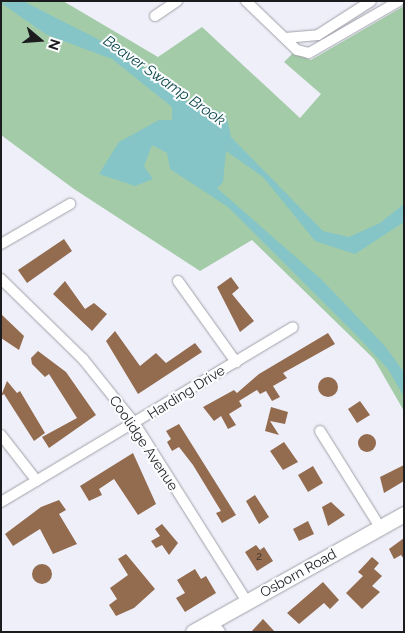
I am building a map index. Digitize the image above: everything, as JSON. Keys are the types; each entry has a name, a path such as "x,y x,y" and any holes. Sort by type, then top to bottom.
{"street":[{"path":"155,16 177,1"},
{"path":"246,1 295,48 315,52 399,1"},
{"path":"285,38 318,35 371,1"},
{"path":"1,244 70,204"},
{"name":"Coolidge Avenue","path":"1,279 83,359 135,424 247,602"},
{"path":"178,281 236,362"},
{"name":"Harding Drive","path":"1,502 135,424 293,327"},
{"path":"320,431 380,527"},
{"path":"1,435 37,481"},
{"name":"Osborn Road","path":"193,632 216,627 247,602 404,514"}],"green space":[{"path":"1,1 63,1 158,57 202,27 300,118 321,94 284,62 293,53 311,60 404,6 404,411 374,359 252,240 200,271 74,189 1,135"}],"water":[{"path":"23,1 123,52 185,100 219,112 227,118 231,137 323,231 349,237 380,223 404,204 404,222 355,254 315,241 263,177 226,151 223,182 217,188 322,280 384,345 404,372 404,397 388,369 228,207 170,169 167,153 152,145 144,166 153,179 135,186 99,174 119,142 159,120 172,120 172,107 112,59 47,35 1,3"}],"building":[{"path":"64,239 72,251 27,283 18,270"},
{"path":"231,277 239,288 232,294 254,321 240,332 217,287"},
{"path":"65,281 85,309 94,303 107,314 92,331 53,294"},
{"path":"1,314 24,336 19,350 1,338"},
{"path":"115,331 140,366 156,353 166,363 195,343 202,352 138,394 106,341"},
{"path":"328,333 335,344 283,373 287,378 273,386 280,397 272,401 266,391 260,394 257,390 239,401 242,406 229,414 236,425 228,429 221,416 214,421 203,407 234,390 237,393 259,374"},
{"path":"38,351 66,372 96,415 49,448 42,437 77,418 49,374 45,377 32,364 31,358"},
{"path":"328,377 335,380 338,387 335,394 328,397 321,394 318,387 321,380"},
{"path":"7,381 17,393 20,391 45,433 34,441 4,394 1,396"},
{"path":"360,401 370,415 357,423 348,409"},
{"path":"271,407 288,412 285,424 270,421 279,435 265,431"},
{"path":"179,424 236,515 222,523 216,513 221,511 193,465 179,447 172,451 167,442 171,439 166,431"},
{"path":"363,434 371,434 376,439 374,450 363,452 358,447 358,439"},
{"path":"284,442 298,462 283,470 270,451"},
{"path":"133,453 156,504 138,515 114,479 99,489 102,495 89,501 80,486"},
{"path":"404,465 404,481 384,493 380,477"},
{"path":"313,466 323,483 308,492 298,475"},
{"path":"255,495 269,517 259,524 246,501"},
{"path":"59,500 66,510 59,514 77,544 53,554 40,529 13,546 5,534 41,507"},
{"path":"331,502 345,515 328,526 322,507"},
{"path":"308,521 314,534 299,541 293,529"},
{"path":"162,524 178,543 169,555 162,545 156,548 151,541 160,536 155,529"},
{"path":"404,538 404,559 401,555 394,559 389,549"},
{"path":"256,545 260,550 264,547 273,561 257,571 245,552"},
{"path":"126,554 155,589 134,608 116,616 109,605 117,599 110,588 128,575 118,559"},
{"path":"372,557 379,563 374,569 382,576 372,586 380,592 362,609 346,593 363,576 358,572"},
{"path":"42,564 49,567 52,574 49,581 42,584 35,581 32,574 35,567"},
{"path":"195,569 201,579 206,576 216,593 185,612 176,598 185,593 177,580"},
{"path":"323,582 339,600 330,609 324,603 299,624 287,613"},
{"path":"263,619 275,632 251,632"}],"water label":[{"name":"Beaver Swamp Brook","path":"164,81"}]}
